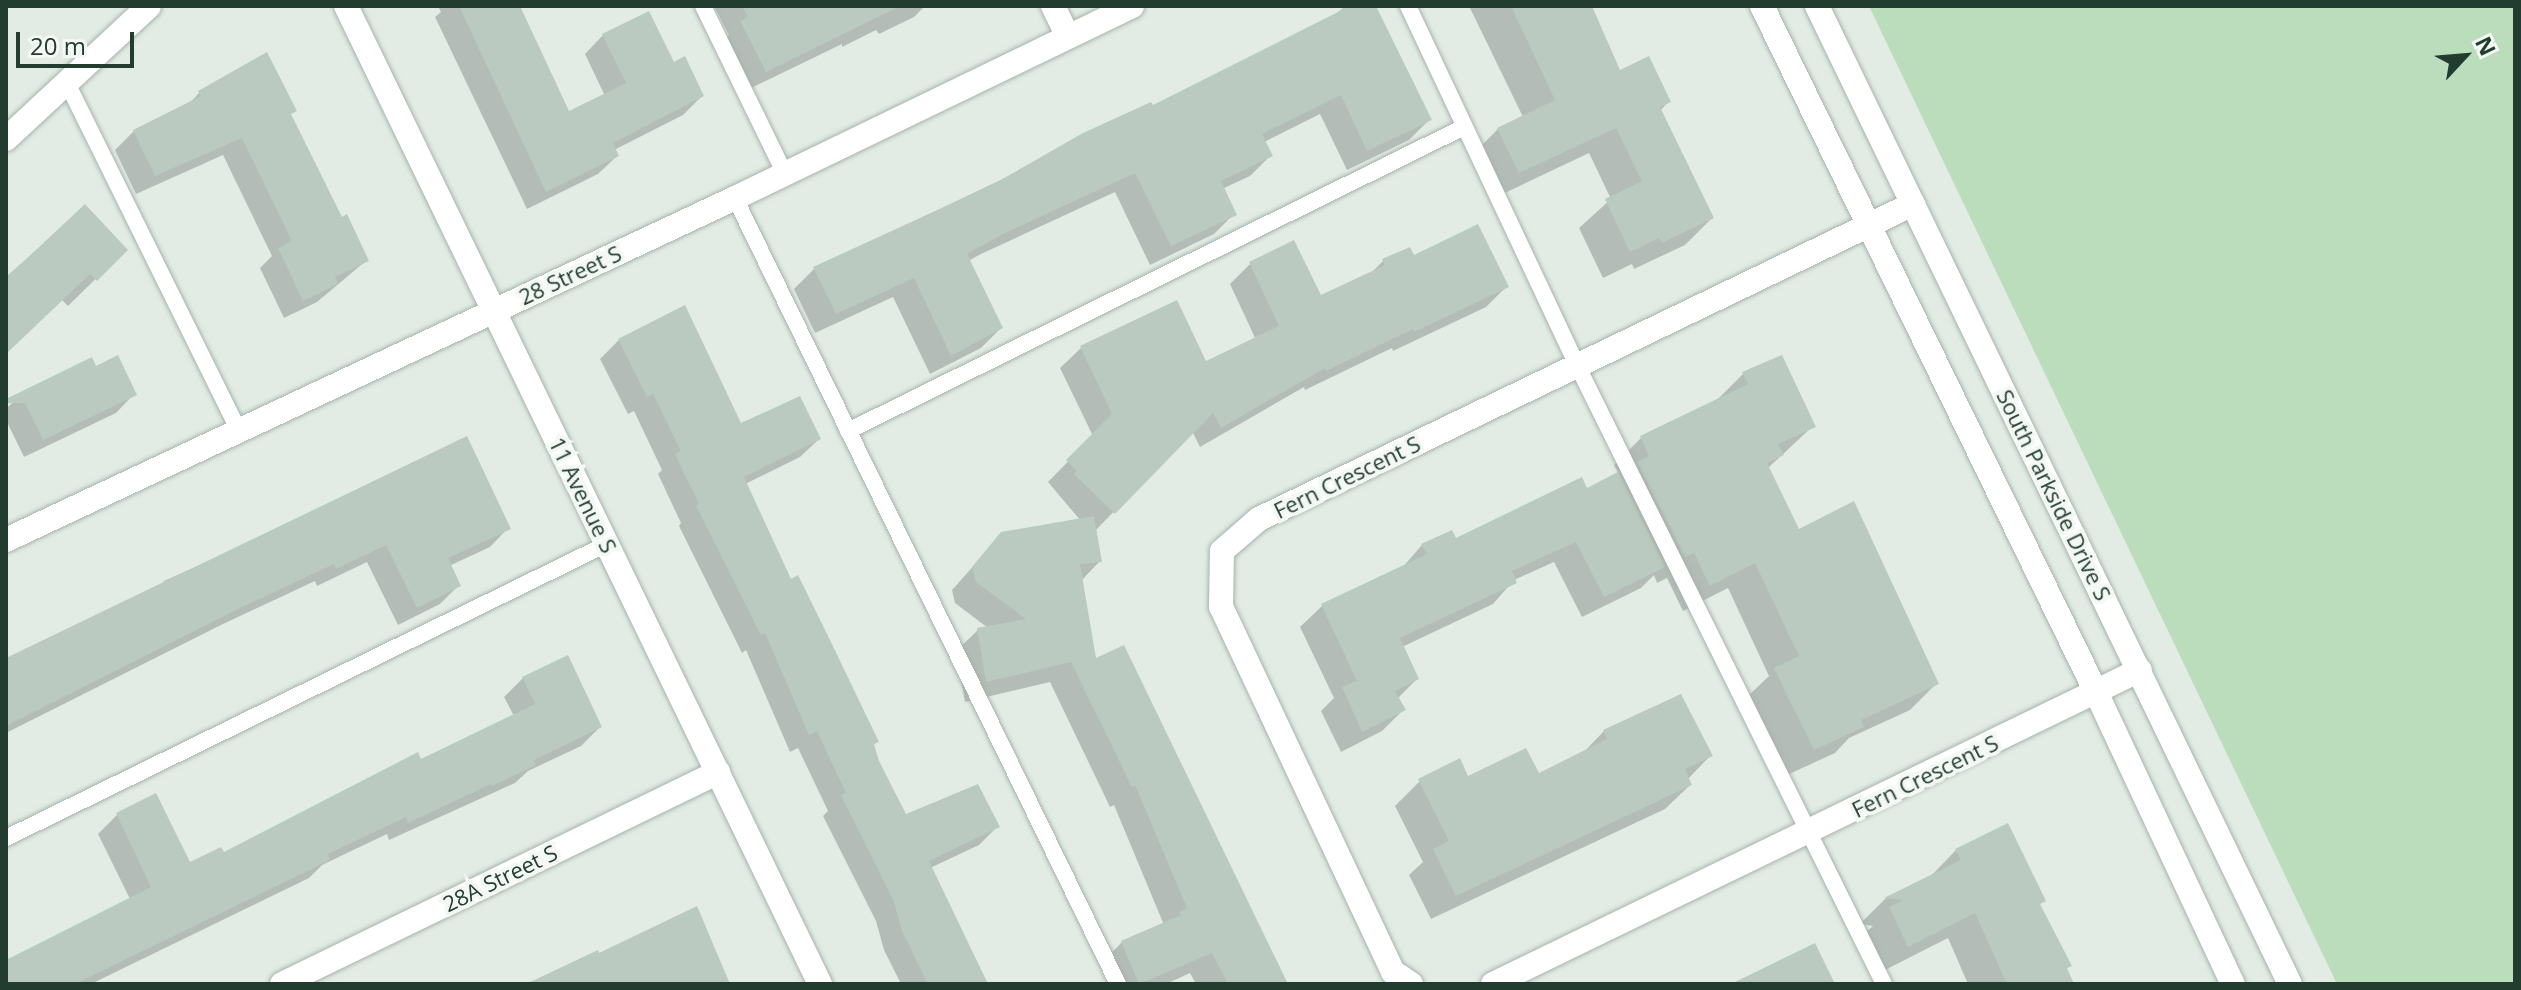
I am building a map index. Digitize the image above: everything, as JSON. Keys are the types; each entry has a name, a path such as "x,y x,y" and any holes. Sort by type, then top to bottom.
{"street":[{"path":"6,139 149,6"},
{"name":"11 Avenue S","path":"346,6 820,984"},
{"path":"1053,6 1068,37"},
{"name":"28 Street S","path":"6,540 735,198 1132,6"},
{"path":"1762,6 2096,692 2233,984"},
{"name":"South Parkside Drive S","path":"1817,6 2290,984"},
{"name":"Fern Crescent S","path":"1411,984 1393,972 1221,607 1222,551 1259,519 1913,204"},
{"name":"Fern Crescent S","path":"1493,984 2140,670"},
{"name":"28A Street S","path":"282,984 718,772"}],"lane":[{"path":"703,6 785,174"},
{"path":"1408,6 1578,367 1884,984"},
{"path":"67,83 239,431"},
{"path":"848,431 1464,127"},
{"path":"735,198 1118,984"},
{"path":"6,838 607,544"}],"green space":[{"path":"1869,6 2515,6 2515,984 2337,984"}],"building":[{"path":"459,6 520,6 569,111 626,83 602,34 649,11 674,62 685,56 704,96 613,143 619,156 546,192"},
{"path":"742,6 900,6 766,72 740,21 748,17"},
{"path":"1350,6 1376,6 1432,120 1367,151 1341,95 1262,134 1273,156 1221,181 1237,215 1171,246 1135,173 1003,234 967,254 1003,328 951,356 914,278 836,314 813,267 992,185 1083,133 1151,102 1153,105"},
{"path":"1511,6 1592,6 1620,70 1649,56 1671,102 1660,107 1714,218 1662,243 1659,238 1630,252 1605,199 1642,181 1616,128 1519,173 1497,128 1555,100"},
{"path":"267,52 297,111 291,114 342,217 347,214 369,261 335,277 338,284 303,301 278,248 292,241 242,138 155,176 133,130 201,96 198,91"},
{"path":"85,204 128,250 97,281 90,274 6,354 6,278"},
{"path":"1478,224 1509,287 1326,371 1325,368 1221,428 1213,413 1115,514 1074,474 1077,471 1066,460 1112,414 1080,346 1177,300 1206,361 1279,326 1249,262 1294,240 1321,295 1385,265 1382,259 1410,247 1414,255"},
{"path":"685,305 741,423 800,396 821,439 744,477 791,579 798,575 879,742 874,744 879,761 906,814 978,784 1000,827 929,861 988,984 928,984 902,931 894,902 841,795 846,793 817,731 809,735 765,633 761,635 696,506 699,504 675,454 681,451 653,394 647,397 618,339"},
{"path":"118,355 137,395 43,440 25,403 6,403 6,399 92,357 96,366"},
{"path":"1782,355 1816,427 1778,444 1784,455 1767,463 1799,529 1854,501 1939,684 1861,720 1864,727 1814,750 1774,668 1799,656 1755,563 1710,586 1694,553 1685,557 1637,462 1649,456 1640,436 1748,384 1742,372"},
{"path":"467,436 511,529 448,558 461,586 417,608 386,545 336,569 334,564 242,607 6,726 6,658"},
{"path":"1618,472 1665,567 1604,597 1576,542 1512,571 1517,583 1400,638 1419,679 1395,691 1406,710 1362,732 1342,687 1357,681 1321,604 1427,554 1421,544 1452,530 1456,538 1582,477 1587,488"},
{"path":"1094,516 1102,562 1080,564 1096,658 1124,645 1288,984 1228,984 1212,953 1139,984 1121,941 1181,915 1179,912 1187,908 1135,785 1132,787 1071,662 986,682 977,628 1026,619 976,582 972,567 1001,532"},
{"path":"568,655 602,727 534,760 536,765 492,786 408,823 406,817 328,854 330,860 75,984 6,984 6,960 151,887 116,813 156,793 190,862 221,847 224,852 418,752 421,759 535,704 522,677"},
{"path":"1681,694 1713,756 1685,769 1692,785 1456,896 1433,849 1449,841 1418,779 1460,758 1468,776 1526,748 1539,773 1607,739 1603,730"},
{"path":"2008,823 2046,901 2040,904 2072,966 2067,968 2074,984 2007,984 1975,913 1908,947 1889,907 1903,900 1884,898 1961,860 1955,849"},
{"path":"697,906 730,984 526,984 598,950 599,953"},
{"path":"1815,943 1835,984 1731,984"}]}
